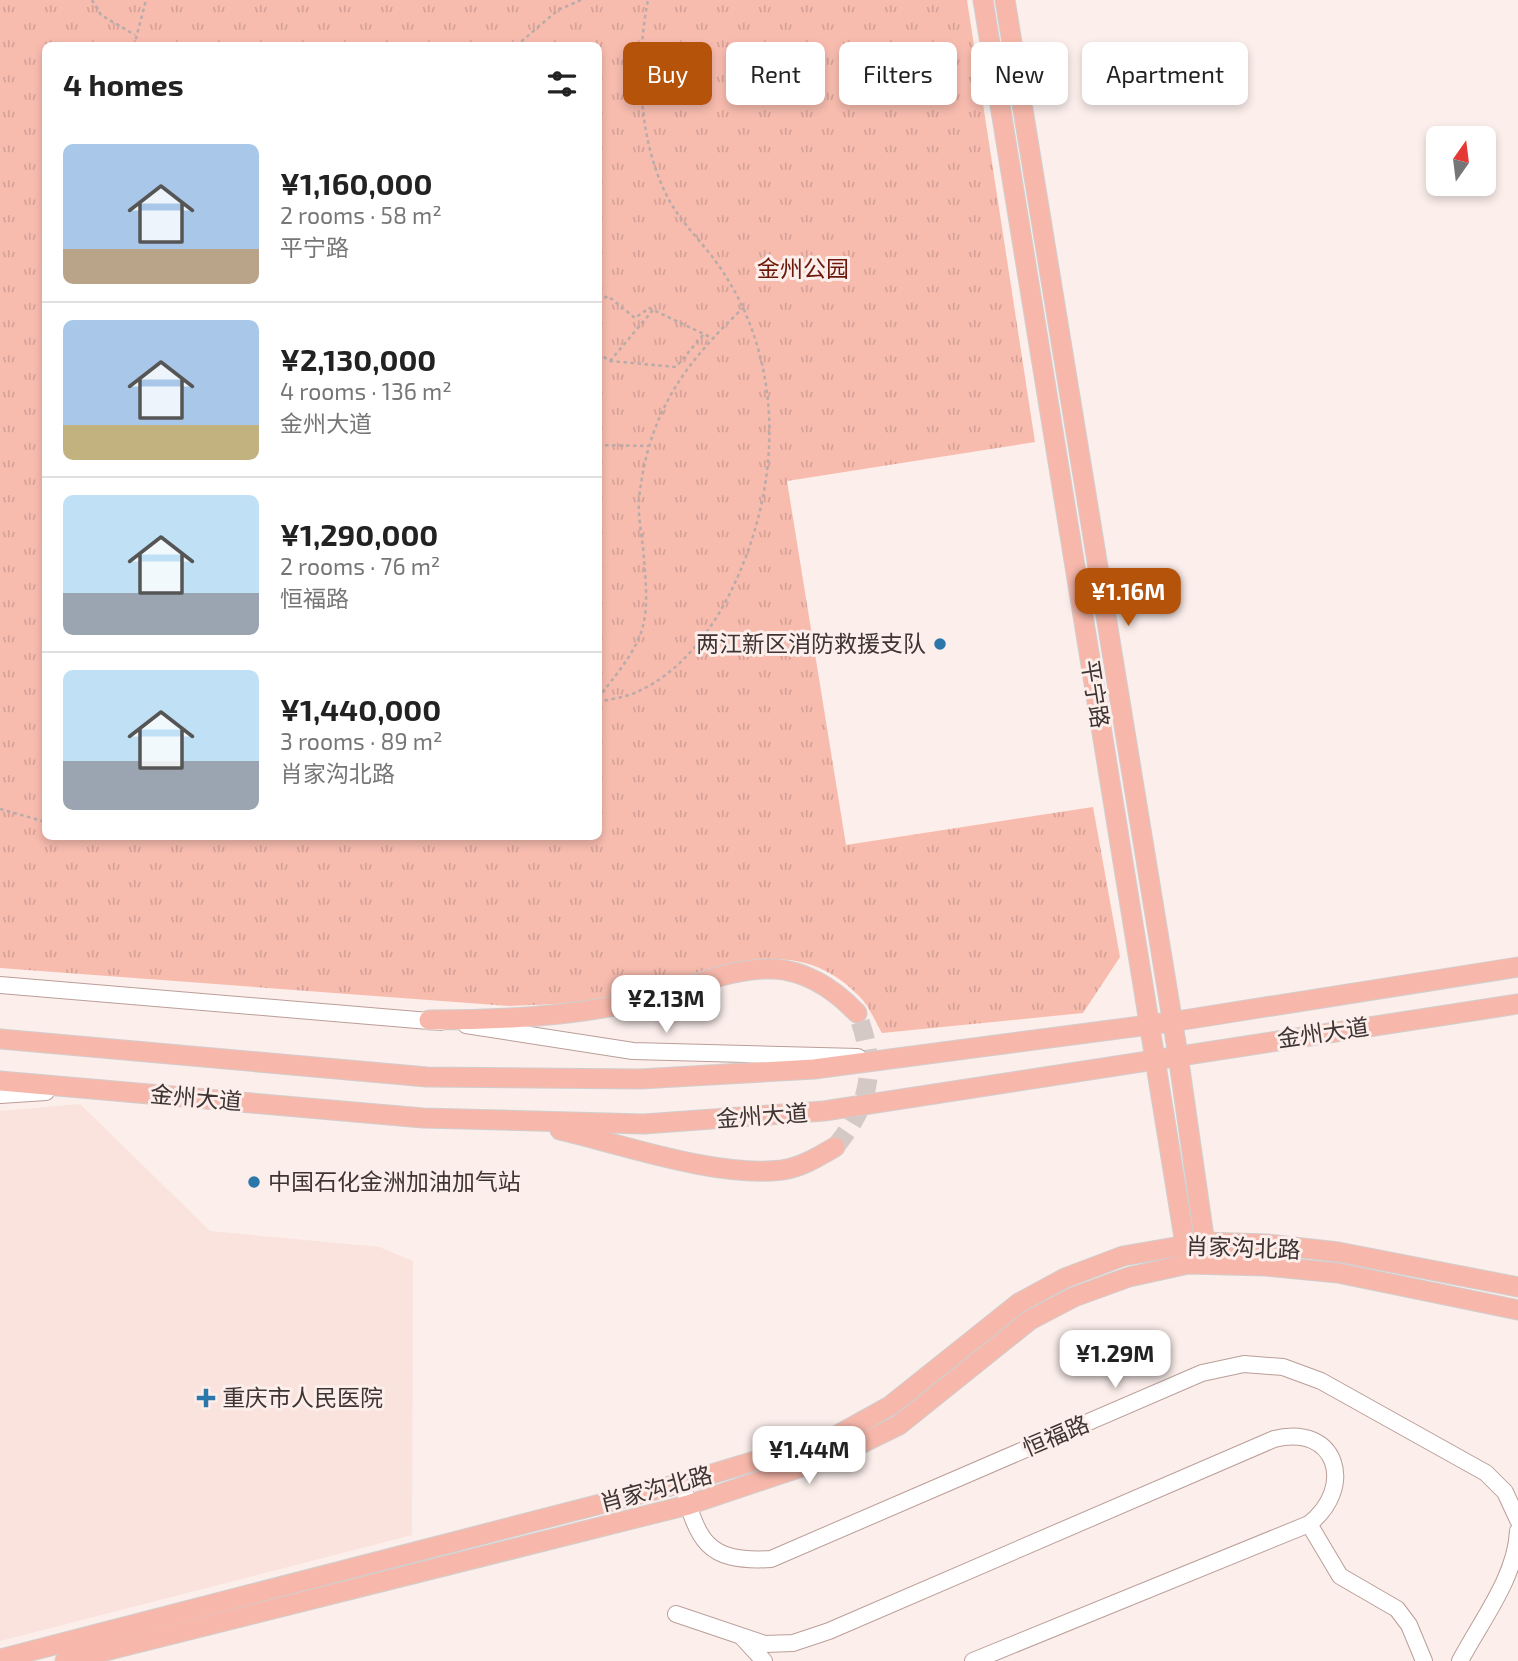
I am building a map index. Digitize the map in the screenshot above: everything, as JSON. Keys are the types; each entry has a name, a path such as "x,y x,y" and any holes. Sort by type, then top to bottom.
{"main road":[{"name":"平宁路","path":"983,0 1188,1264"},
{"name":"平宁路","path":"1005,0 1178,1055 1208,1263"},
{"name":"金州大道","path":"0,1039 426,1077 640,1079 814,1069 1171,1022 1518,967"},
{"path":"429,1020 507,1020 581,1013 634,1003 740,972 775,969 805,975 836,992 857,1013"},
{"name":"金州大道","path":"0,1081 423,1118 644,1124 824,1111 1518,1004"},
{"path":"518,1120 710,1166 746,1170 782,1170 812,1161 835,1147"},
{"name":"肖家沟北路","path":"0,1659 682,1483 834,1437 890,1406 1018,1303 1065,1278 1123,1256 1204,1242 1338,1252 1518,1287"},
{"name":"肖家沟北路","path":"65,1661 688,1505 840,1454 899,1425 1030,1320 1074,1297 1129,1277 1188,1264 1208,1263 1338,1273 1518,1310"}],"street":[{"path":"0,985 429,1020 633,1051 903,1057"},
{"path":"0,1095 88,1089"},
{"name":"恒福路","path":"682,1483 693,1525 703,1542 723,1554 747,1560 771,1559 1202,1373 1244,1364 1283,1367 1321,1381 1486,1472 1505,1492 1518,1520"},
{"path":"676,1614 765,1644 793,1643 830,1631 1287,1436 1311,1439 1322,1445 1336,1475 1336,1486 1327,1508 1309,1524 973,1661"},
{"path":"1309,1524 1340,1576 1397,1609 1405,1617 1424,1661"},
{"path":"1460,1661 1509,1572 1517,1546 1518,1531"},
{"path":"741,1636 764,1661"}],"path":[{"path":"92,0 100,15 135,36"},
{"path":"134,42 146,0"},
{"path":"519,41 558,10 581,0"},
{"path":"602,699 638,692 678,666 721,613 747,557 765,496 772,448 764,376 743,308 721,269 684,223 665,192 653,154 643,96 641,55 648,0"},
{"path":"602,299 608,296 635,318 649,308 712,338"},
{"path":"602,695 625,664 645,629 648,595 639,502 648,446 670,393 712,338 743,308"},
{"path":"610,361 653,310"},
{"path":"602,356 610,361 676,368 704,334"},
{"path":"602,445 648,446"},
{"path":"0,809 42,821"}],"shaded area":[{"name":"重庆市人民医院","path":"80,1104 210,1231 379,1247 413,1261 412,1535 0,1641 0,1111"}],"green space":[{"name":"金州公园","path":"0,0 967,0 973,42 971,42 971,105 983,105 1035,442 787,481 846,845 1093,807 1120,957 1083,1013 882,1033 860,997 833,975 806,963 778,959 720,968 631,995 570,1003 509,1006 0,968"}],"tunnel":[{"path":"835,1147 857,1115 867,1083 867,1050 857,1013"}],"place":[{"name":"两江新区消防救援支队","path":"940,644"},
{"name":"中国石化金洲加油加气站","path":"254,1182"},
{"name":"重庆市人民医院","path":"206,1398"}]}
